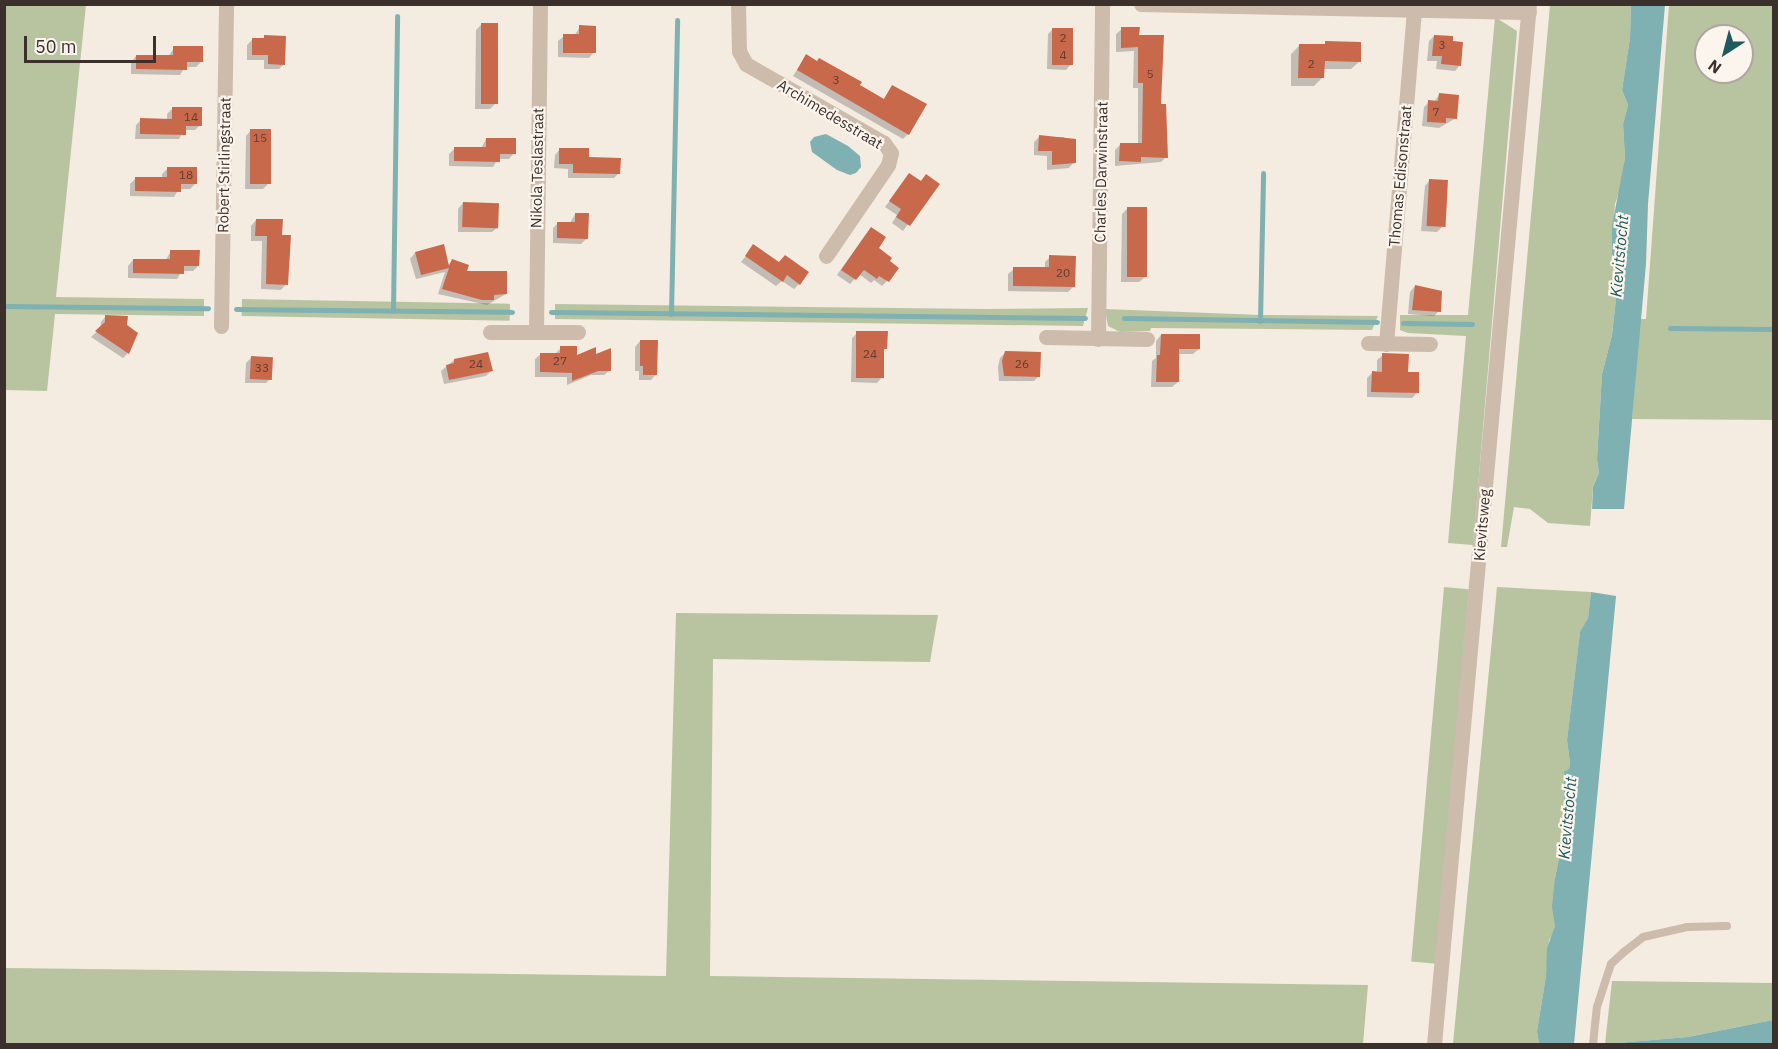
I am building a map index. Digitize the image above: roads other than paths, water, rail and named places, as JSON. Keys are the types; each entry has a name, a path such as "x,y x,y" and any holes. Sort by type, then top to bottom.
{"street":[{"name":"Robert Stirlingstraat","path":"221,326 226,4"},
{"name":"Nikola Teslastraat","path":"536,332 540,4"},
{"name":"Archimedesstraat","path":"738,4 739,51 746,64 884,143 891,153 888,165 826,256"},
{"name":"Charles Darwinstraat","path":"1098,339 1102,4"},
{"path":"1141,4 1355,6 1414,9 1529,8"},
{"name":"Kievitsweg","path":"1434,1044 1529,8"},
{"name":"Thomas Edisonstraat","path":"1386,344 1414,9"},
{"path":"490,332 578,332"},
{"path":"1046,337 1147,339"},
{"path":"1368,343 1430,344"}],"lane":[{"path":"1593,1044 1597,1007 1611,964 1624,952 1643,937 1687,927 1727,926"}],"water":[{"name":"Kievitstocht","path":"1631,5 1665,5 1648,204 1646,264 1624,509 1592,509 1593,487 1599,473 1597,459 1602,374 1612,335 1619,270 1612,254 1612,226 1625,158 1623,124 1628,105 1622,90 1630,38"},
{"path":"826,134 848,146 860,156 861,167 856,173 850,175 837,170 812,152 810,142 814,137"},
{"name":"Kievitstocht","path":"1591,592 1616,596 1574,1044 1539,1044 1537,1031 1546,976 1547,948 1555,926 1552,907 1555,878 1564,833 1564,772 1569,769 1570,763 1567,740 1580,632 1588,618"},
{"path":"1773,1020 1773,1044 1605,1044 1688,1037"}],"waterway":[{"path":"393,311 397,16"},
{"path":"671,314 677,20"},
{"path":"1260,321 1263,173"},
{"path":"4,306 208,308"},
{"path":"236,309 512,312"},
{"path":"551,312 1085,318"},
{"path":"1124,318 1377,322"},
{"path":"1403,323 1472,324"},
{"path":"1670,328 1774,329"}]}
